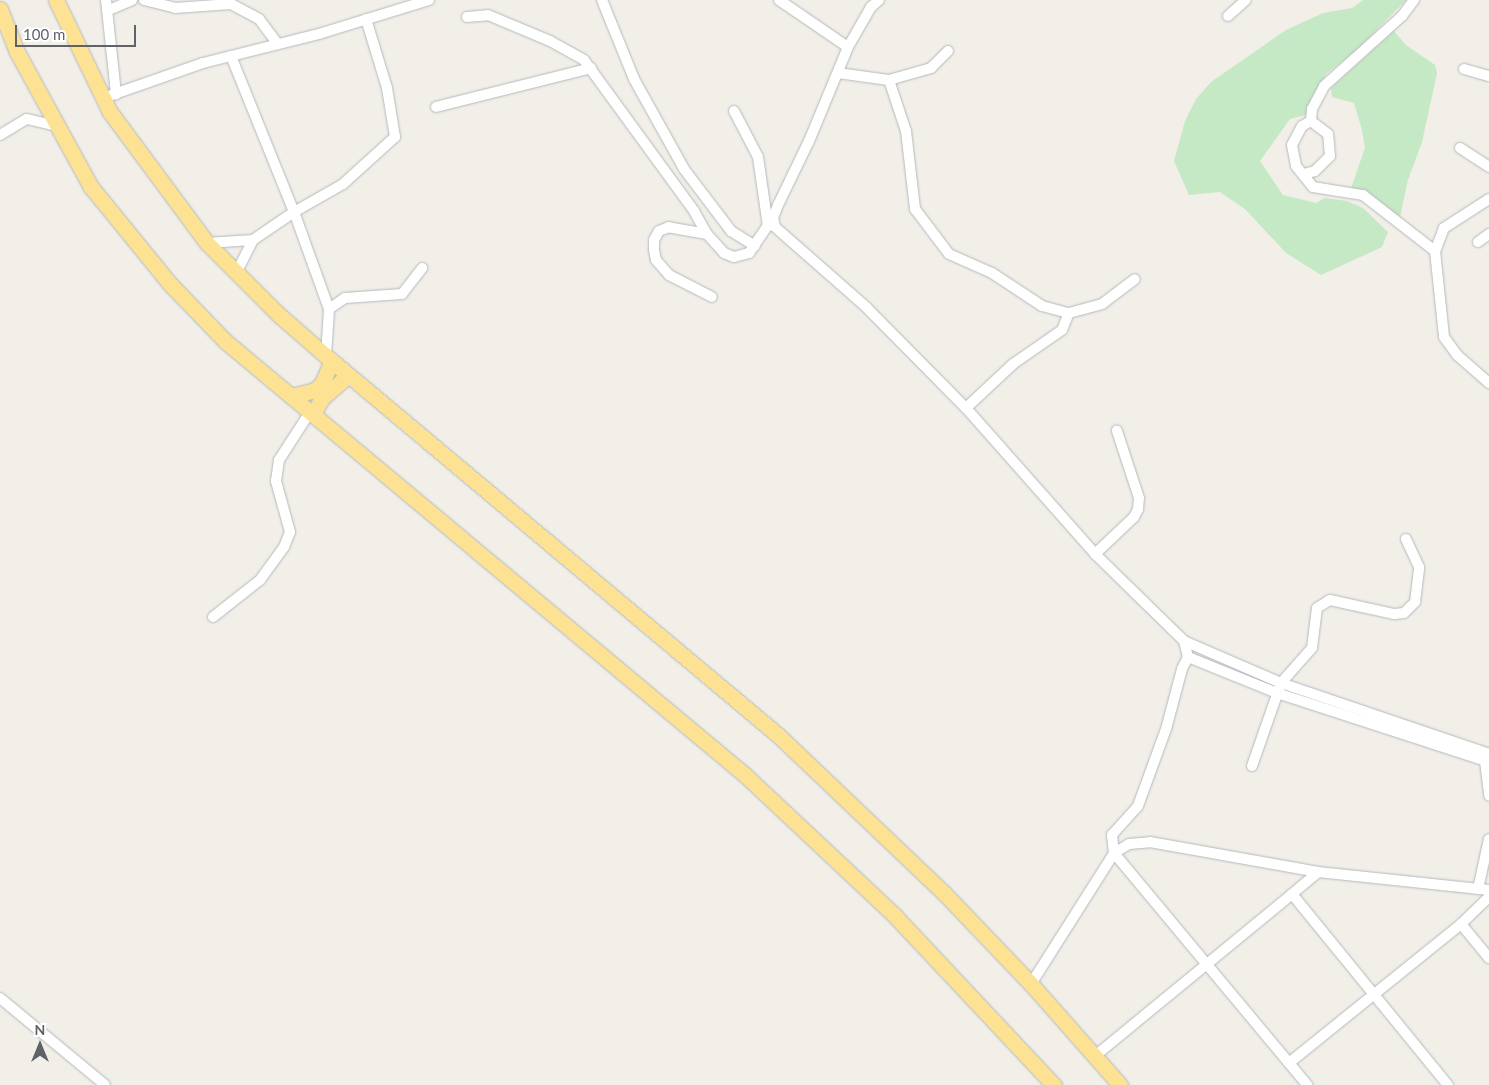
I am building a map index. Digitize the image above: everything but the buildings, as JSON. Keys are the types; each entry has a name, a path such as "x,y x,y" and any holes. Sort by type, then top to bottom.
{"highway":[{"path":"56,0 147,166 207,243 236,273 329,359 779,736 895,845 1031,984 1120,1085"},
{"path":"0,8 17,52 54,124 91,187 160,273 225,340 745,775 896,917 1054,1085"},
{"path":"291,396 314,390 322,383 329,359"},
{"path":"311,413 322,398 348,375"}],"street":[{"path":"132,0 107,5 109,96 231,56 429,0"},
{"path":"144,0 175,8 231,4 260,19 278,44"},
{"path":"602,0 634,79 684,169 731,230 755,246"},
{"path":"778,0 848,47"},
{"path":"1228,16 1246,0"},
{"path":"1311,121 1312,110 1324,86 1402,16 1414,0"},
{"path":"467,17 488,16 578,56 591,68 694,211 707,234 724,253 734,257 749,253 771,222 848,47 872,2"},
{"path":"236,273 253,240 294,212 343,184 395,137 387,88 366,19"},
{"path":"838,73 889,80 931,68 948,51"},
{"path":"231,56 294,212 329,309 329,359"},
{"path":"436,108 591,68"},
{"path":"1464,69 1489,76"},
{"path":"889,80 906,131 912,197 922,222 949,254 958,260 992,273 1042,306 1069,313 1102,304 1135,279"},
{"path":"734,111 758,157 771,222 782,235 866,307 966,408 1095,554 1184,641 1279,688"},
{"path":"0,135 27,119 54,124"},
{"path":"1311,121 1302,126 1292,145 1296,166 1313,187 1363,195 1435,251"},
{"path":"1304,174 1315,172 1330,156 1328,134 1311,121"},
{"path":"1460,148 1489,167"},
{"path":"1489,199 1444,228 1435,251 1444,337 1457,355 1489,383"},
{"path":"707,234 669,226 657,235 654,250 656,260 669,275 712,297"},
{"path":"1478,242 1489,234"},
{"path":"207,243 253,240"},
{"path":"329,309 344,298 384,297 402,294 422,268"},
{"path":"966,408 1013,364 1062,330 1069,313"},
{"path":"213,617 260,580 284,546 290,532 276,481 279,460 311,413"},
{"path":"1095,554 1134,517 1138,509 1139,498 1117,431"},
{"path":"1252,766 1279,688 1309,655 1315,615 1324,602 1339,601 1383,614 1404,613 1410,608 1418,592 1419,567 1406,539"},
{"path":"1184,641 1188,656 1138,806 1112,835 1114,853 1308,1085"},
{"path":"1188,656 1488,759 1489,796"},
{"path":"1478,888 1489,839"},
{"path":"1031,984 1114,853 1129,844 1150,842 1318,872 1489,890"},
{"path":"1095,1056 1318,872"},
{"path":"1292,894 1448,1085"},
{"path":"1289,1063 1461,924 1489,898"},
{"path":"1461,924 1489,958"},
{"path":"0,998 105,1085"}],"green space":[{"path":"1363,0 1406,0 1358,49 1327,73 1307,107 1306,115 1290,119 1260,161 1283,195 1316,203 1325,198 1347,201 1363,208 1388,232 1382,247 1321,275 1286,253 1245,209 1220,192 1189,195 1174,161 1185,121 1196,99 1211,82 1286,30 1323,13 1352,8"},
{"path":"1394,31 1406,45 1435,65 1437,73 1422,142 1408,180 1400,217 1370,196 1351,188 1365,148 1362,130 1354,103 1332,97 1331,88"}]}
